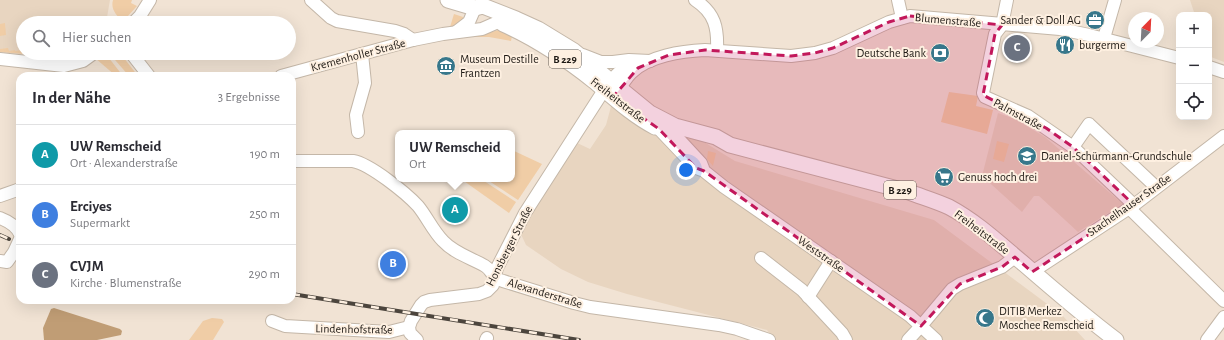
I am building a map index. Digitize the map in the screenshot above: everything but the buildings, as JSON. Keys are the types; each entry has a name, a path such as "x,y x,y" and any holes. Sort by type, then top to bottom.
{"main road":[{"name":"Freiheitstraße","path":"448,0 475,8 483,6 544,32 574,51 612,89"},
{"name":"Freiheitstraße","path":"475,8 480,15 534,39 549,48 650,113 660,125 679,137 714,146 730,145"},
{"name":"Freiheitstraße","path":"660,125 682,128 716,137 730,145 928,198 950,208 967,218 1093,323 1116,340"}],"street":[{"path":"140,16 150,0"},
{"path":"311,0 331,18 337,21 404,34 413,40"},
{"path":"696,0 705,8 715,24 717,50"},
{"path":"1002,25 1007,0"},
{"path":"1104,38 1114,0"},
{"path":"897,1 902,18"},
{"path":"456,32 469,22 475,8"},
{"name":"Blumenstraße","path":"612,89 620,70 627,66 680,52 717,50 792,56 815,53 833,48 888,22 910,16 1060,29 1104,38 1176,57"},
{"name":"Kremenholler Straße","path":"296,72 413,40 482,29 498,22"},
{"name":"Palmstraße","path":"1002,25 995,34 984,93 985,96 1028,116 1073,147 1224,301"},
{"name":"Blumenstraße","path":"574,51 600,62 629,60 650,61"},
{"path":"358,132 356,115 365,82 362,54"},
{"path":"0,59 64,66 84,60"},
{"path":"136,60 146,72"},
{"path":"1212,68 1224,72"},
{"name":"Honsberger Straße","path":"409,327 417,310 424,302 479,294 487,291 493,284 497,268 525,213 612,89"},
{"path":"1073,147 1089,124 1156,187"},
{"name":"Weststraße","path":"660,125 696,168 704,171 730,191 910,316 936,340"},
{"name":"Stachelhauser Straße","path":"1032,272 1131,206 1224,136"},
{"name":"Weststraße","path":"679,137 701,163 704,171"},
{"name":"Alexanderstraße","path":"296,161 354,161 362,163 387,180 418,206 436,234 444,242 453,249 491,270 495,278 574,303 719,325 737,329 769,340"},
{"path":"0,196 16,190"},
{"path":"0,218 16,227"},
{"path":"0,260 7,262 16,247"},
{"path":"908,340 952,289 960,284 1002,267 1015,257"},
{"path":"761,258 802,290 842,333 846,340"},
{"path":"808,297 832,261"},
{"path":"1207,340 1224,317"},
{"name":"Lindenhofstraße","path":"272,321 286,326 381,332 389,332 409,327"},
{"path":"409,327 410,333 417,340"},
{"name":"Lindenhofstraße","path":"385,340 409,327"}],"highlighted area":[{"path":"910,16 1002,25 995,34 983,95 1046,128 1073,147 1134,205 1032,272 1015,257 1002,267 960,284 921,326 704,171 696,168 659,129 613,97 638,68 669,55 705,50 791,56 815,53 833,48 889,22"}],"shaded area":[{"path":"0,0 110,0 107,16 16,16 16,53 0,52"},
{"path":"113,0 132,0 131,3 137,6 128,16 118,16 112,5"},
{"path":"1190,0 1224,0 1224,62 1212,57 1212,12 1194,12"},
{"path":"454,14 463,17 464,19 458,24 450,27"},
{"path":"5,23 6,35 0,36 0,24"},
{"path":"499,30 512,36 511,41 489,37 472,37"},
{"path":"8,48 9,51 15,50 16,53 0,52 0,49"},
{"path":"97,60 110,60 120,72 111,72"},
{"path":"115,60 125,60 135,72 126,72"},
{"path":"616,88 735,161 934,220 1062,315 1085,340 774,340 767,330 627,294 588,282 561,269 526,245 519,230 575,142 590,149 606,125"},
{"path":"949,92 978,96 976,106 993,110 987,134 941,122"},
{"name":"Daniel-Schürmann-Grundschule","path":"998,113 1015,119 1045,137 1123,204 1078,232 1039,196 1034,196 1022,212 982,176"},
{"path":"997,141 1009,144 1004,162 993,159"},
{"path":"515,151 542,164 518,200 491,182 515,182"},
{"path":"708,151 716,153 713,166 707,159"},
{"path":"465,182 486,182 516,202 509,213"},
{"path":"54,308 120,329 122,331 121,335 97,340 44,340 43,328 51,309"},
{"path":"212,318 222,319 224,322 213,340 189,340 203,321"}],"railway":[{"path":"0,235 9,239"},
{"path":"296,295 579,340"}],"place":[{"name":"Sander & Doll AG","path":"1095,20"},
{"name":"burgerme","path":"1065,45"},
{"name":"CVJM","path":"1017,48"},
{"name":"Deutsche Bank","path":"940,53"},
{"name":"Museum Destille Frantzen","path":"446,66"},
{"name":"Daniel-Schürmann-Grundschule","path":"1027,156"},
{"name":"Genuss hoch drei","path":"944,177"},
{"name":"UW Remscheid","path":"455,210"},
{"name":"Erciyes","path":"393,264"},
{"name":"DITIB Merkez Moschee Remscheid","path":"985,318"}]}
